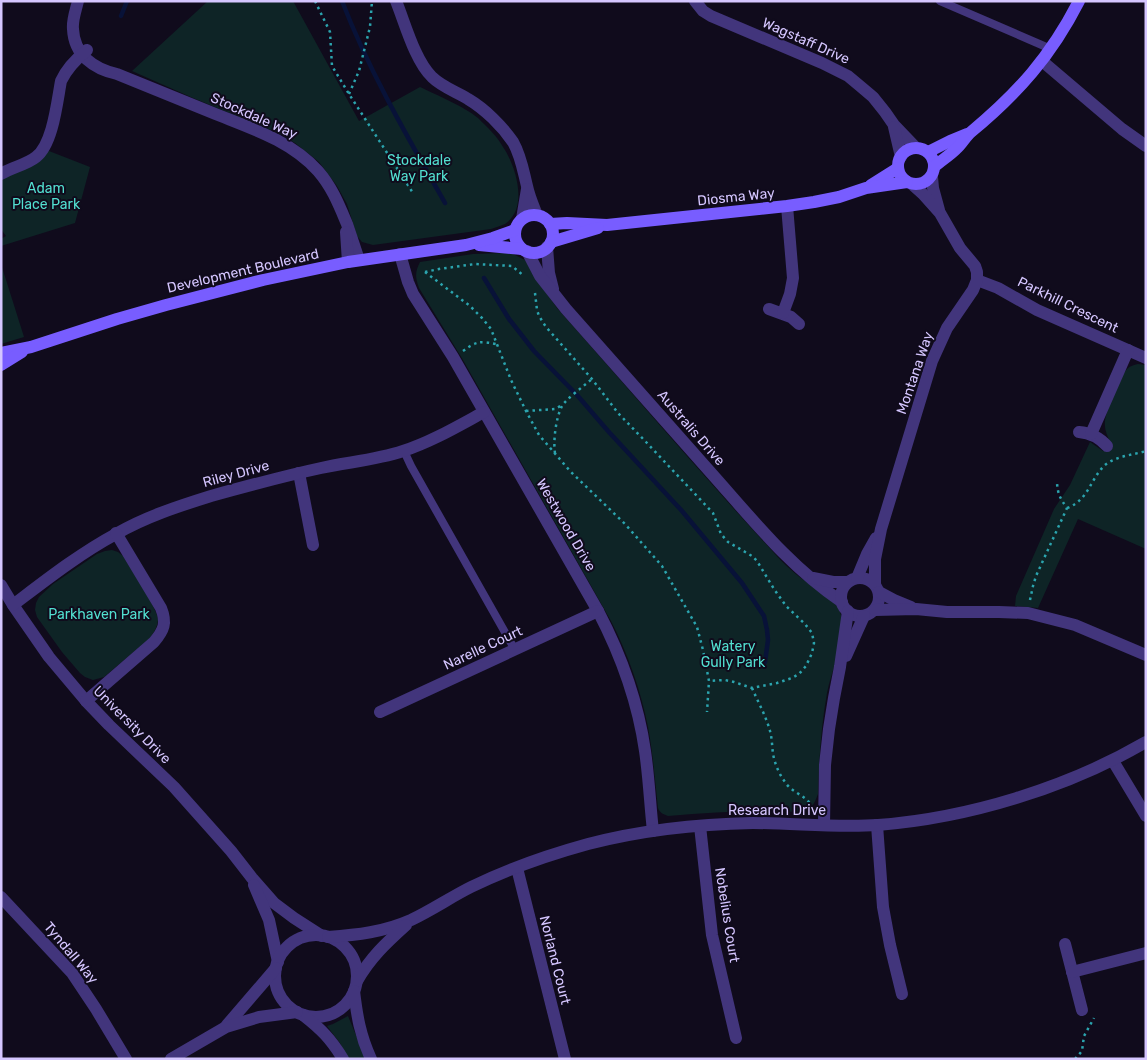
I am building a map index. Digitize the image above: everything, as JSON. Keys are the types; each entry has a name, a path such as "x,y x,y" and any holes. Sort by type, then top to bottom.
{"street":[{"path":"396,1 416,53 424,68 433,78 486,112 502,128 513,143 524,167 527,187 536,215"},
{"name":"Wagstaff Drive","path":"695,1 703,11 711,16 848,76 873,97 894,125 922,150"},
{"path":"910,183 924,184 933,171 956,149 969,133 1011,97 1051,49 1079,1"},
{"path":"1,174 37,157 47,142 61,81 70,66 85,53 77,45 73,30 77,8"},
{"name":"Stockdale Way","path":"85,53 93,65 105,71 117,74 262,132 292,148 305,158 328,184 342,211 354,240 353,261"},
{"path":"1042,61 1122,129 1146,146"},
{"name":"Wagstaff Drive","path":"894,125 898,141 899,163"},
{"path":"940,212 923,194 901,176 899,163 907,150 922,150 969,133"},
{"path":"922,150 932,157 933,188 940,212 960,248 975,266 977,280"},
{"name":"Diosma Way","path":"866,188 899,163"},
{"name":"Diosma Way","path":"550,224 607,225 787,206 839,197 866,188 910,183"},
{"path":"519,224 530,215 544,218 550,224 553,234 549,245 539,252 531,252 524,250 516,240 519,224 527,187"},
{"path":"784,314 793,278 787,206"},
{"name":"Development Boulevard","path":"1,353 31,347 209,292 353,261 466,245 493,238 519,224"},
{"name":"Diosma Way","path":"549,245 607,225"},
{"name":"Development Boulevard","path":"466,245 524,250"},
{"name":"Australis Drive","path":"549,245 549,274 555,294"},
{"name":"Australis Drive","path":"524,250 540,276 566,309 753,521 785,556 845,606"},
{"name":"Westwood Drive","path":"400,254 413,294 453,357 612,638 632,692 638,715 645,751 653,831"},
{"name":"Parkhill Crescent","path":"977,280 998,288 1037,310 1146,358"},
{"name":"Montana Way","path":"877,588 875,559 881,529 936,351 947,328 973,290 977,280"},
{"path":"769,309 791,316 799,324"},
{"name":"Development Boulevard","path":"1,365 31,347"},
{"path":"1107,446 1099,438 1085,433 1128,350"},
{"name":"Riley Drive","path":"13,605 67,564 116,533 148,519 211,496 322,467 404,451 430,440 484,412"},
{"path":"299,473 314,545"},
{"name":"Montana Way","path":"852,580 881,529"},
{"path":"86,701 154,642 165,623 161,608 116,533"},
{"name":"Australis Drive","path":"810,577 834,582 852,580"},
{"path":"824,825 826,756 840,668 845,606 842,591 852,580 866,578 894,600 916,609"},
{"name":"University Drive","path":"1,585 49,657 86,701 174,787 231,851 252,878 283,910 325,936"},
{"path":"840,668 869,613 879,602 877,588"},
{"path":"845,606 856,615 916,609 947,612 1028,613 1075,625 1146,655"},
{"name":"Narelle Court","path":"380,712 598,611"},
{"name":"Research Drive","path":"325,936 376,932 411,920 471,887 517,868 587,844 653,831 700,826 755,823 878,825 946,815 1017,798 1074,778 1113,761 1146,742"},
{"path":"1113,761 1146,816"},
{"path":"878,825 884,907 890,945 902,994"},
{"name":"Nobelius Court","path":"700,826 712,935 736,1038"},
{"name":"Norland Court","path":"517,868 565,1059"},
{"name":"University Drive","path":"252,878 269,920 277,965"},
{"name":"Tyndall Way","path":"1,897 72,973 96,1008 126,1059"},
{"name":"Research Drive","path":"355,987 372,958 411,920"},
{"path":"355,987 350,999 344,1006 328,1015 309,1016 288,1006 282,998 275,978 277,965 281,954 292,943 307,936 325,936 341,944 351,955 355,964 358,1022 371,1059"},
{"path":"1065,944 1082,1010"},
{"path":"1072,972 1146,953"},
{"path":"226,1027 277,965"},
{"path":"171,1059 226,1027 259,1017 299,1012 330,1038 343,1059"}],"lane":[{"path":"940,1 1051,49"},
{"path":"404,451 415,474 515,650"}],"path":[{"path":"315,1 330,32 332,66 413,192"},
{"path":"349,94 359,71 370,26 372,1"},
{"path":"530,281 512,266 475,264 425,272 470,306 482,318 490,329 526,411 539,435 570,471 625,524 662,566 697,627 709,681 707,712"},
{"path":"532,287 535,292 539,316 546,327 592,379 618,414 713,513 721,534 728,542 752,556 786,606 812,633 814,643 812,653 806,666 799,674 792,678 752,688 725,680 709,681"},
{"path":"453,357 475,343 486,342 496,344"},
{"path":"526,411 555,409 592,379"},
{"path":"555,454 556,424 562,405"},
{"path":"1028,613 1034,581 1067,508 1084,497 1106,464 1116,459 1146,451"},
{"path":"1057,483 1059,497 1067,508"},
{"path":"752,688 771,732 773,755 777,768 786,784 811,805"}],"green space":[{"name":"Stockdale Way Park","path":"208,1 293,1 359,121 420,87 451,101 478,118 498,139 508,155 516,175 518,198 517,208 512,217 505,224 491,229 373,245 362,242 357,236 347,204 337,186 319,162 295,143 276,132 132,71"},
{"name":"Adam Place Park","path":"49,151 90,167 75,223 1,246 1,239 6,236 1,229 1,181"},
{"name":"Watery Gully Park","path":"473,254 513,254 525,260 557,308 720,493 783,562 797,575 822,592 838,609 841,615 842,635 825,706 818,794 813,804 807,810 800,812 701,813 668,816 659,810 645,713 623,646 611,621 463,360 419,288 416,275 420,262"},
{"path":"1,264 24,337 1,344"},
{"path":"1138,364 1146,365 1146,549 1078,519 1038,608 1015,606 1016,596 1054,509 1070,485 1090,442 1103,451 1111,444 1105,427 1108,410 1124,373 1129,367"},
{"name":"Parkhaven Park","path":"112,550 123,556 153,606 158,622 150,638 104,677 93,680 80,673 62,652 37,617 36,603 39,597 53,584 97,554"},
{"path":"348,1016 366,1059 348,1059 340,1043 327,1026"}],"waterway":[{"path":"121,16 127,1"},
{"path":"342,1 377,79 445,203"},
{"path":"484,278 509,319 534,351 574,392"},
{"path":"577,395 682,511 742,583 764,616 768,640 765,662"}]}
